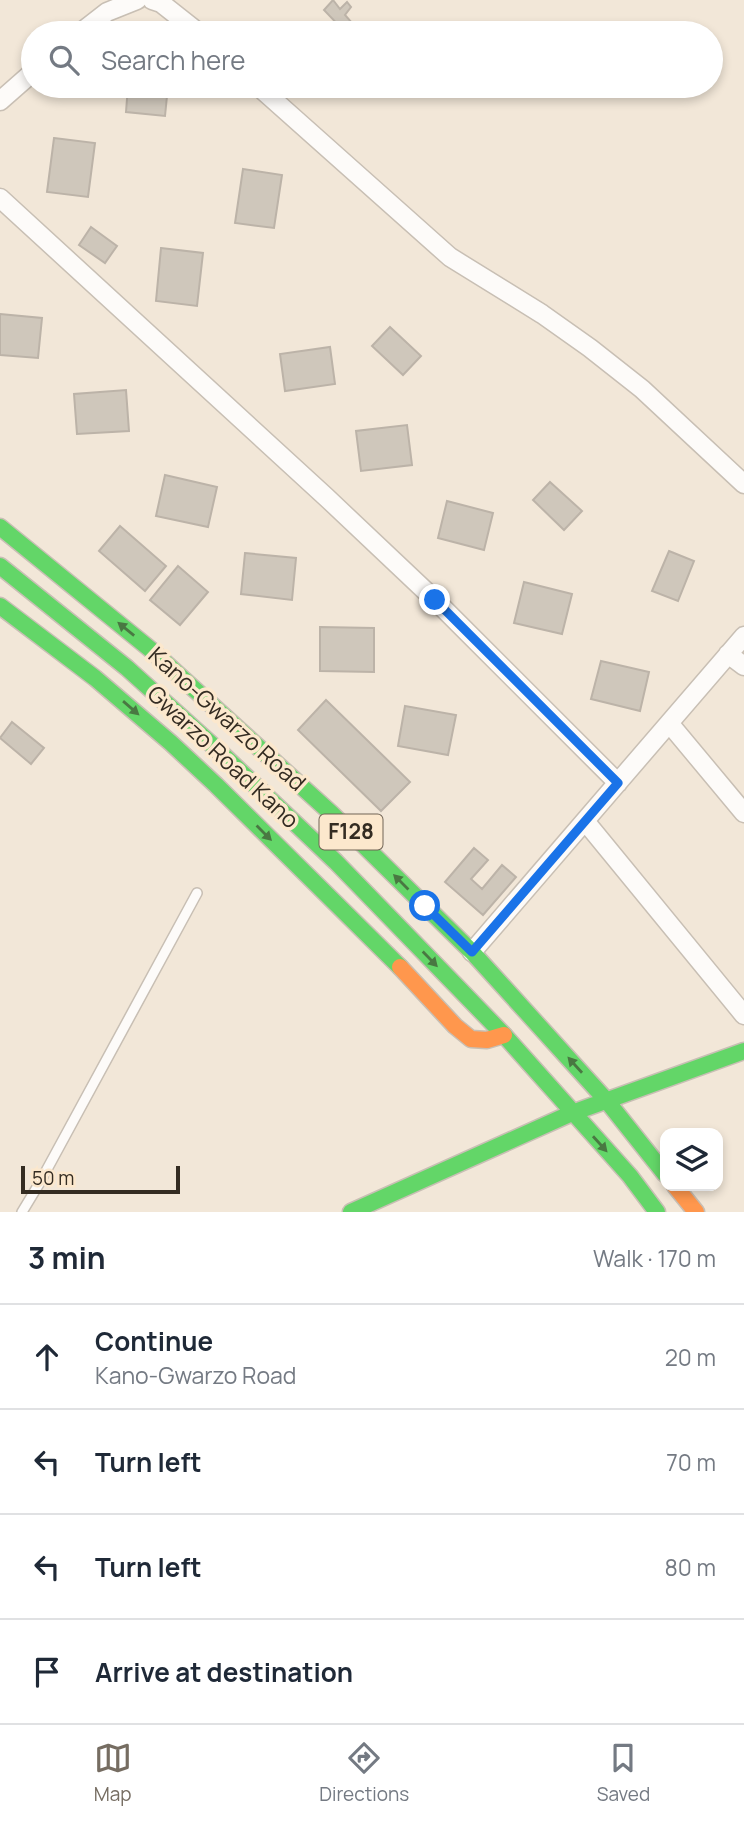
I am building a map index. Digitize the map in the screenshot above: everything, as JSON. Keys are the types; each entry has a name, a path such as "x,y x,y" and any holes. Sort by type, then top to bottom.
{"main road":[{"name":"Kano-Gwarzo Road","path":"0,527 150,649 332,814 472,952 607,1101 660,1168"},
{"name":"Gwarzo Road Kano","path":"0,566 128,668 336,862 504,1035 630,1176 657,1212"},
{"path":"0,606 95,678 171,743 377,943 455,1026 471,1039 486,1040 504,1035"},
{"path":"216,785 221,753"},
{"path":"351,1212 572,1113 744,1051"},
{"path":"679,1191 696,1212"}],"street":[{"path":"95,21 107,12 136,0"},
{"path":"152,0 161,3 184,21"},
{"path":"0,101 21,83"},
{"path":"271,98 450,257 542,314 590,348 642,389 744,484"},
{"path":"0,198 326,497 425,591 618,783"},
{"path":"472,952 744,636"},
{"path":"728,654 744,666"},
{"path":"669,723 744,813"},
{"path":"585,821 744,1015"},
{"path":"630,1176 641,1212"}],"lane":[{"path":"22,1212 197,893"}],"building":[{"path":"333,0 340,9 347,2 351,7 345,15 350,21 334,21 324,10"},
{"path":"127,98 167,98 165,116 126,112"},
{"path":"54,138 95,143 88,197 47,192"},
{"path":"243,169 282,175 274,228 235,223"},
{"path":"91,227 117,246 105,263 79,245"},
{"path":"161,248 203,253 197,306 156,301"},
{"path":"0,314 42,318 38,358 0,355"},
{"path":"390,327 421,356 403,375 372,346"},
{"path":"330,347 335,384 285,391 280,354"},
{"path":"126,390 129,431 77,434 74,394"},
{"path":"407,425 412,465 361,471 356,431"},
{"path":"165,475 217,487 208,527 156,516"},
{"path":"550,482 582,511 564,530 533,500"},
{"path":"447,501 493,513 484,550 438,538"},
{"path":"120,526 166,566 145,591 99,551"},
{"path":"669,551 694,561 678,601 652,591"},
{"path":"245,553 296,558 292,600 241,594"},
{"path":"178,566 208,592 180,625 150,600"},
{"path":"524,582 572,594 562,634 514,623"},
{"path":"320,627 374,628 374,672 320,671"},
{"path":"601,661 649,672 640,711 591,699"},
{"path":"326,700 410,782 381,811 298,730"},
{"path":"405,706 456,715 448,755 398,746"},
{"path":"12,722 44,748 31,764 0,738"},
{"path":"474,848 488,860 471,879 482,889 502,865 516,877 483,915 445,882"}],"traffic: fast":[{"path":"0,527 150,649 332,814 472,952 607,1101 660,1168"},
{"path":"0,566 127,668 336,862 504,1035 630,1176 657,1212"},
{"path":"0,606 95,678 171,743 400,967"},
{"path":"351,1212 572,1113 744,1051"}],"traffic: slow":[{"path":"400,967 455,1026 471,1039 487,1040 504,1035"},
{"path":"679,1191 696,1212"}],"route":[{"path":"425,906 472,952 618,783 435,600"}]}
